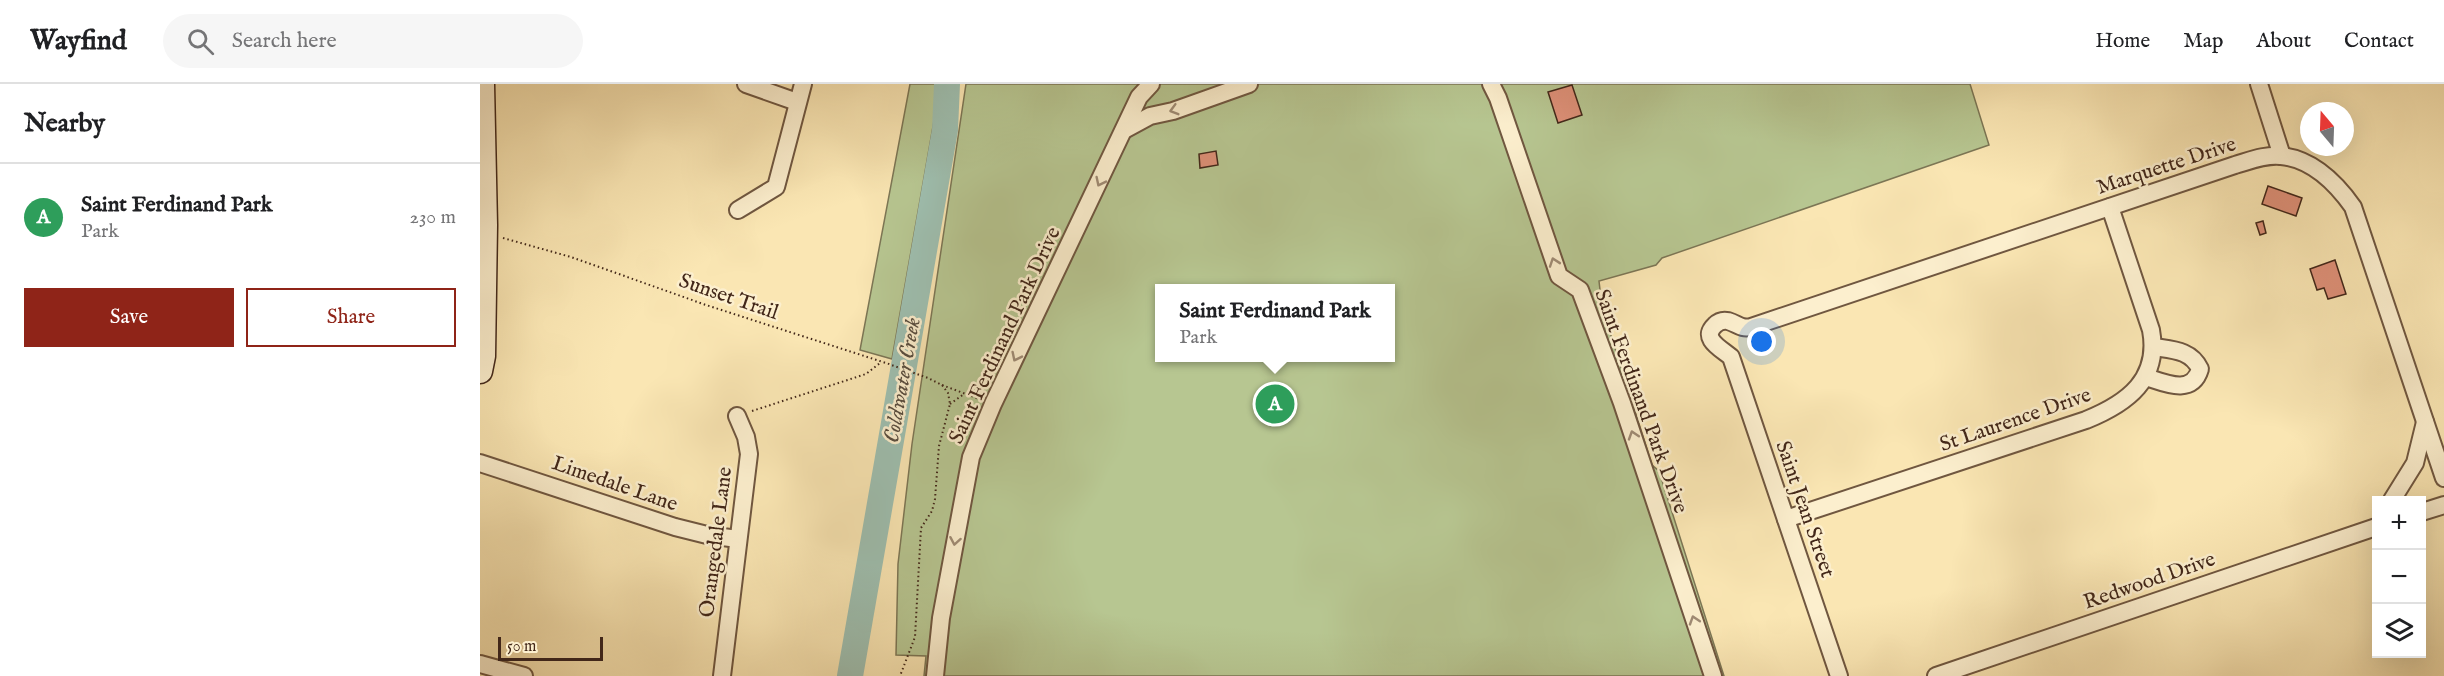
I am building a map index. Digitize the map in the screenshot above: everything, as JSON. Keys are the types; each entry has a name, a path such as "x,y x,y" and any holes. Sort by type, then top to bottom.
{"main road":[{"path":"480,371 483,356 485,225 482,84"}],"street":[{"path":"746,84 797,102"},
{"path":"738,210 776,187 803,84"},
{"name":"Saint Ferdinand Park Drive","path":"935,676 941,618 971,457 993,404 1126,129 1139,97 1151,84"},
{"path":"1126,129 1150,116 1173,111 1249,84"},
{"name":"Saint Ferdinand Park Drive","path":"1491,84 1498,98 1559,276 1580,290 1622,403 1713,676"},
{"path":"2259,84 2282,156 2322,173 2339,188 2353,207 2444,477"},
{"name":"Marquette Drive","path":"1712,328 1719,321 1727,321 1743,328 2235,165 2263,157 2282,156"},
{"name":"St Laurence Drive","path":"1786,519 2086,420 2112,410 2130,396 2146,377 2154,347 2151,330 2110,207"},
{"name":"Saint Jean Street","path":"1712,328 1710,336 1713,345 1731,357 1839,676"},
{"path":"1731,357 1732,348 1743,328"},
{"path":"2146,377 2178,386 2198,379 2200,369 2195,359 2187,354 2154,347"},
{"name":"Orangedale Lane","path":"722,676 748,454 746,437 738,416"},
{"path":"2395,496 2415,463 2426,421"},
{"name":"Limedale Lane","path":"480,463 675,527 707,536 738,539"},
{"path":"2426,510 2444,505"},
{"path":"2355,534 2372,521"},
{"name":"Redwood Drive","path":"1936,676 2372,528"},
{"path":"480,664 524,676"}],"path":[{"name":"Sunset Trail","path":"506,238 571,257 706,305 886,363 993,404"},
{"path":"738,416 866,374 881,362"},
{"path":"900,676 915,638 921,528 932,511 935,499 939,446 950,404 948,393 942,386"},
{"path":"950,404 964,394"}],"green space":[{"path":"910,84 936,84 934,121 892,359 860,350"},
{"path":"966,84 1970,84 1989,145 1662,258 1656,265 1599,281 1602,307 1652,465 1659,471 1724,676 924,676 926,656 896,655 898,564 912,444"}],"building":[{"path":"1572,85 1582,115 1558,123 1548,92"},
{"path":"1216,151 1218,165 1200,168 1199,154"},
{"path":"2268,186 2302,198 2296,216 2262,204"},
{"path":"2263,221 2266,233 2260,235 2256,223"},
{"path":"2335,260 2346,294 2328,299 2324,288 2317,290 2310,269"}],"waterway":[{"name":"Coldwater Creek","path":"850,676 945,130 947,84"}],"place":[{"name":"Saint Ferdinand Park","path":"1275,404"}]}
